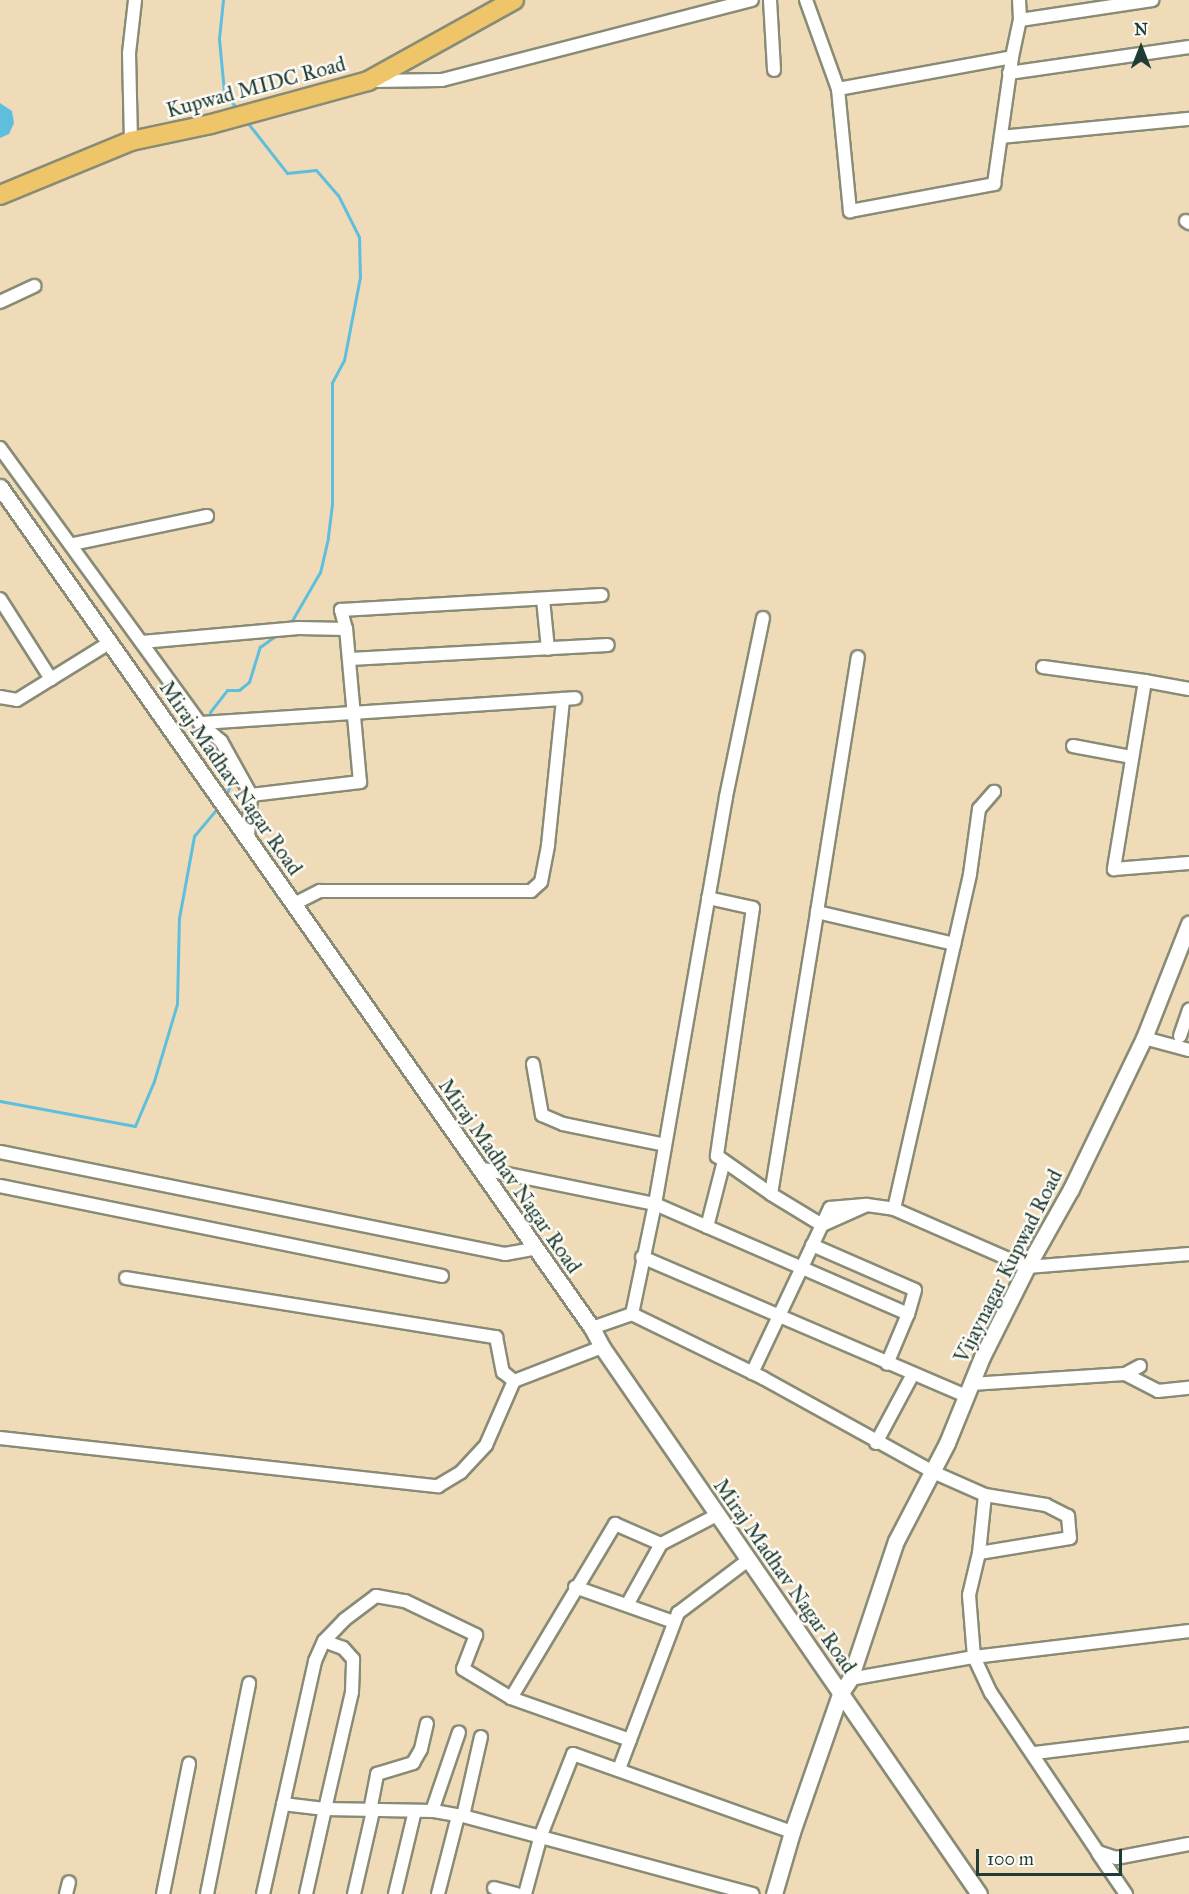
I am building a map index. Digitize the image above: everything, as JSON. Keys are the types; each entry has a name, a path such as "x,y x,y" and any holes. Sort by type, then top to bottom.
{"main road":[{"name":"Kupwad MIDC Road","path":"0,195 131,141 211,124 368,81 514,0"}],"street":[{"path":"131,141 129,53 135,0"},
{"path":"368,81 442,80 752,0"},
{"path":"770,0 774,70"},
{"path":"806,0 838,89 850,211 994,184 1009,73 1020,20 1019,0"},
{"path":"1020,20 1152,0"},
{"path":"1009,73 1189,47"},
{"path":"838,89 1012,57"},
{"path":"1001,137 1189,118"},
{"path":"0,302 34,286"},
{"path":"0,448 73,544 200,723 221,741 250,795 248,837"},
{"name":"Miraj Madhav Nagar Road","path":"0,487 109,644 248,837 534,1249 592,1328 602,1347 979,1894"},
{"path":"73,544 207,516"},
{"path":"250,795 360,782 350,659 341,610 602,595"},
{"path":"0,599 51,679"},
{"path":"543,599 548,649"},
{"path":"632,1314 642,1257 655,1204 708,898 764,618"},
{"path":"142,642 298,628 346,629"},
{"path":"0,697 17,700 109,644"},
{"path":"350,659 608,645"},
{"path":"771,1194 858,657"},
{"path":"1042,667 1145,681 1189,690"},
{"path":"1145,681 1113,870 1189,863"},
{"path":"200,723 356,715 569,698 541,882 531,891 320,891 294,904"},
{"path":"1073,746 1132,758"},
{"path":"894,1209 970,874 979,809 994,792"},
{"path":"708,898 753,908 717,1156 771,1194 822,1225"},
{"path":"818,912 954,944"},
{"name":"Vijaynagar Kupwad Road","path":"774,1894 792,1832 840,1694 850,1678 896,1541 933,1472 1027,1267 1071,1189 1144,1038 1189,924"},
{"path":"1180,1036 1189,1010"},
{"path":"1144,1038 1189,1050"},
{"path":"532,1064 542,1115 563,1124 665,1145"},
{"path":"0,1152 505,1254 534,1249"},
{"path":"707,1227 724,1161"},
{"path":"478,1168 585,1187 655,1204 908,1314"},
{"path":"0,1186 442,1276"},
{"path":"752,1372 830,1208 867,1205 894,1209 1027,1267 1189,1254"},
{"path":"812,1245 915,1290 908,1314 887,1364"},
{"path":"642,1257 887,1364 969,1390 1125,1374 1140,1366"},
{"path":"126,1278 496,1337 503,1372 514,1381"},
{"path":"592,1328 632,1314 752,1372 876,1443 933,1472 985,1495 1061,1510 1068,1516 1070,1538 979,1553"},
{"path":"0,1438 438,1486 461,1472 486,1445 514,1381 602,1347"},
{"path":"876,1443 914,1374"},
{"path":"1125,1374 1158,1391 1189,1388"},
{"path":"985,1495 979,1553 969,1595 974,1657 991,1693 1035,1754 1126,1894"},
{"path":"627,1605 661,1544 717,1515"},
{"path":"511,1698 575,1587 615,1524 661,1544"},
{"path":"619,1769 678,1613 748,1560"},
{"path":"575,1587 675,1622"},
{"path":"263,1894 315,1661 324,1641 376,1596 405,1601 476,1635 463,1669 511,1698 630,1740"},
{"path":"850,1678 974,1657 1189,1631"},
{"path":"306,1894 352,1692 353,1659 343,1648 324,1641"},
{"path":"207,1894 249,1683"},
{"path":"354,1894 377,1774 412,1763 422,1749 428,1724"},
{"path":"432,1811 459,1732"},
{"path":"1035,1754 1189,1734"},
{"path":"438,1894 481,1737"},
{"path":"525,1894 541,1835 573,1754 792,1832"},
{"path":"163,1894 189,1764"},
{"path":"283,1804 325,1809 432,1811 461,1816 541,1835 753,1894"},
{"path":"395,1894 415,1811"},
{"path":"1098,1852 1116,1858 1189,1845"},
{"path":"494,1888 517,1894"}],"water":[{"path":"0,103 12,111 14,123 9,134 0,138"}],"waterway":[{"path":"223,0 219,39 224,92 238,110"},
{"path":"247,122 287,173 316,170 338,195 359,237 360,277 344,360 332,383 332,504 328,538 320,572 290,624"},
{"path":"211,718 210,712 227,690 239,690 249,682 260,647 278,634"},
{"path":"217,745 230,785 225,798"},
{"path":"0,1101 135,1126 154,1081 177,1004 179,918 194,836 219,806"}]}
